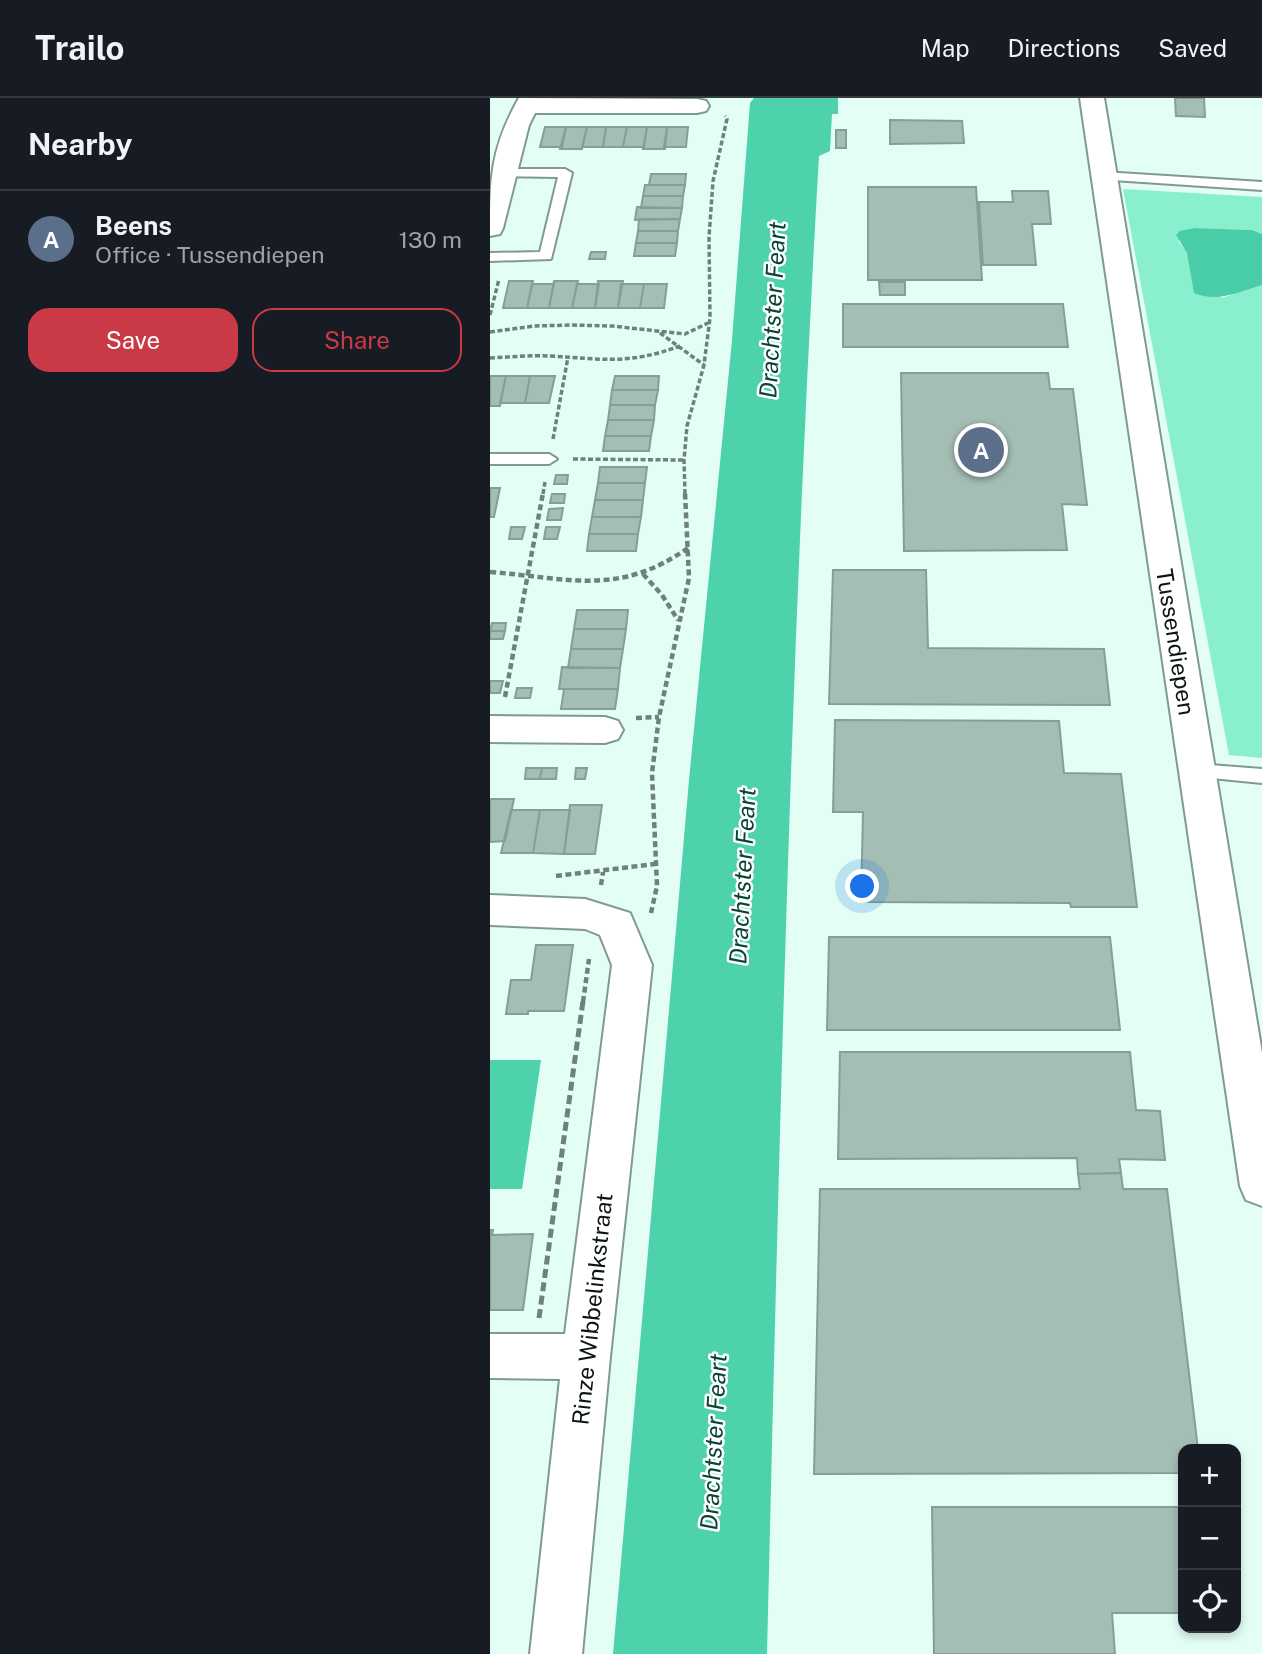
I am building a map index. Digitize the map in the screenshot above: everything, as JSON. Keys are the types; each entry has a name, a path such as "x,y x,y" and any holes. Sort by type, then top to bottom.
{"street":[{"name":"Tussendiepen","path":"1092,98 1262,1186"},
{"path":"490,228 516,125 530,102 697,106"},
{"path":"495,729 605,730"},
{"name":"Rinze Wibbelinkstraat","path":"490,910 585,914 616,924 632,965 586,1357 556,1654"},
{"path":"512,1356 586,1357"}],"lane":[{"path":"490,257 547,256 565,173 504,173"},
{"path":"1103,176 1262,186"},
{"path":"490,459 549,459"},
{"path":"1196,771 1262,776"}],"path":[{"path":"632,965 648,929 657,886 652,773 659,717 689,578 684,460 687,426 704,365 713,181 727,119 722,110 697,106"},
{"path":"490,332 534,326 571,325 612,326 685,334 708,323"},
{"path":"660,333 704,365"},
{"path":"490,358 623,360 652,356 680,346"},
{"path":"495,729 568,358"},
{"path":"549,459 684,460"},
{"path":"490,572 527,573 591,583 643,573 670,563 688,547"},
{"path":"643,573 679,621"},
{"path":"544,877 655,864"},
{"path":"512,1356 603,872"}],"shaded area":[{"path":"1123,189 1262,197 1262,234 1252,230 1195,228 1178,241 1187,252 1193,277 1222,298 1262,285 1262,758 1229,755"},
{"path":"1195,228 1252,230 1262,234 1262,285 1220,297 1194,293 1187,253 1176,235 1180,231"}],"water":[{"name":"Drachtster Feart","path":"754,98 838,98 838,114 832,114 830,151 819,156 800,530 767,1654 613,1654 689,780 732,340 750,103"},
{"path":"490,1060 541,1060 522,1189 490,1189"}],"building":[{"path":"1175,98 1204,98 1205,117 1176,116"},
{"path":"890,120 962,121 964,143 890,144"},
{"path":"545,127 566,127 562,147 540,147"},
{"path":"566,127 587,127 582,149 560,149"},
{"path":"587,127 606,127 603,147 582,147"},
{"path":"606,127 627,127 623,147 603,147"},
{"path":"627,127 647,127 644,147 623,147"},
{"path":"647,127 667,127 665,149 643,149"},
{"path":"667,127 688,127 686,147 664,147"},
{"path":"836,130 846,130 846,148 836,148"},
{"path":"651,174 686,174 685,185 649,185"},
{"path":"645,185 685,185 683,196 643,196"},
{"path":"868,187 976,187 982,280 868,280"},
{"path":"1012,191 1048,191 1051,224 1032,224 1036,265 983,265 979,202 1013,202"},
{"path":"643,196 683,196 682,208 641,208"},
{"path":"637,207 682,208 680,219 635,220"},
{"path":"639,219 680,219 678,231 638,231"},
{"path":"638,231 678,231 677,243 636,243"},
{"path":"636,243 677,243 675,256 634,256"},
{"path":"591,252 606,252 605,259 589,259"},
{"path":"509,281 533,281 527,308 503,308"},
{"path":"554,281 578,281 572,308 549,308"},
{"path":"598,281 623,281 618,308 595,308"},
{"path":"879,282 905,282 905,295 880,295"},
{"path":"532,284 554,284 549,308 527,308"},
{"path":"577,284 599,284 595,308 572,308"},
{"path":"621,284 644,284 640,308 618,308"},
{"path":"644,284 667,284 664,308 640,308"},
{"path":"843,304 1063,304 1068,347 843,347"},
{"path":"901,373 1048,373 1050,389 1073,389 1087,505 1062,504 1067,550 904,551"},
{"path":"490,376 506,376 500,406 490,406"},
{"path":"506,376 530,376 525,403 500,403"},
{"path":"530,376 555,376 549,403 525,403"},
{"path":"615,376 659,376 658,390 612,390"},
{"path":"612,390 658,390 655,405 610,405"},
{"path":"610,405 655,405 654,420 608,420"},
{"path":"608,420 654,420 651,436 605,436"},
{"path":"605,436 651,436 649,451 603,451"},
{"path":"600,467 647,467 645,483 598,483"},
{"path":"556,475 568,475 567,484 554,484"},
{"path":"598,483 645,483 643,500 595,500"},
{"path":"490,488 500,488 494,517 490,517"},
{"path":"552,494 565,494 564,503 550,503"},
{"path":"595,500 643,500 641,517 592,517"},
{"path":"563,508 561,520 547,520 549,509"},
{"path":"592,517 641,517 638,534 589,534"},
{"path":"511,527 525,527 522,539 509,539"},
{"path":"546,527 560,527 557,539 544,539"},
{"path":"589,534 638,534 636,551 587,551"},
{"path":"833,570 926,570 928,648 1104,649 1110,705 829,704"},
{"path":"577,610 628,610 626,629 574,629"},
{"path":"492,623 506,623 505,631 490,631"},
{"path":"574,629 626,629 623,649 571,649"},
{"path":"490,631 505,631 503,639 490,639"},
{"path":"571,649 623,649 620,668 568,668"},
{"path":"562,667 620,668 618,689 559,689"},
{"path":"490,681 503,681 500,693 490,693"},
{"path":"517,688 532,688 530,698 515,698"},
{"path":"564,689 618,689 615,709 561,709"},
{"path":"835,720 1059,721 1064,773 1121,774 1137,907 1071,907 1070,903 861,902 863,812 833,812"},
{"path":"526,768 542,768 540,779 525,779"},
{"path":"542,768 557,768 556,779 540,779"},
{"path":"576,768 587,768 585,779 575,779"},
{"path":"490,799 514,799 505,841 490,842"},
{"path":"570,805 602,805 595,854 564,854"},
{"path":"511,810 540,810 533,853 501,853"},
{"path":"540,810 570,810 564,854 533,853"},
{"path":"829,937 1110,937 1120,1030 827,1030"},
{"path":"536,945 573,945 564,1011 506,1014 511,980 531,980"},
{"path":"840,1052 1130,1052 1136,1110 1160,1111 1165,1160 1119,1159 1121,1173 1078,1174 1077,1158 838,1159"},
{"path":"1121,1173 1123,1189 1167,1189 1197,1444 1178,1444 1178,1473 814,1474 820,1189 1080,1189 1078,1174"},
{"path":"490,1230 493,1230 492,1235 533,1234 523,1310 490,1310"},
{"path":"932,1507 1178,1507 1178,1613 1112,1613 1115,1654 934,1654"}],"place":[{"name":"Beens","path":"981,450"}]}
